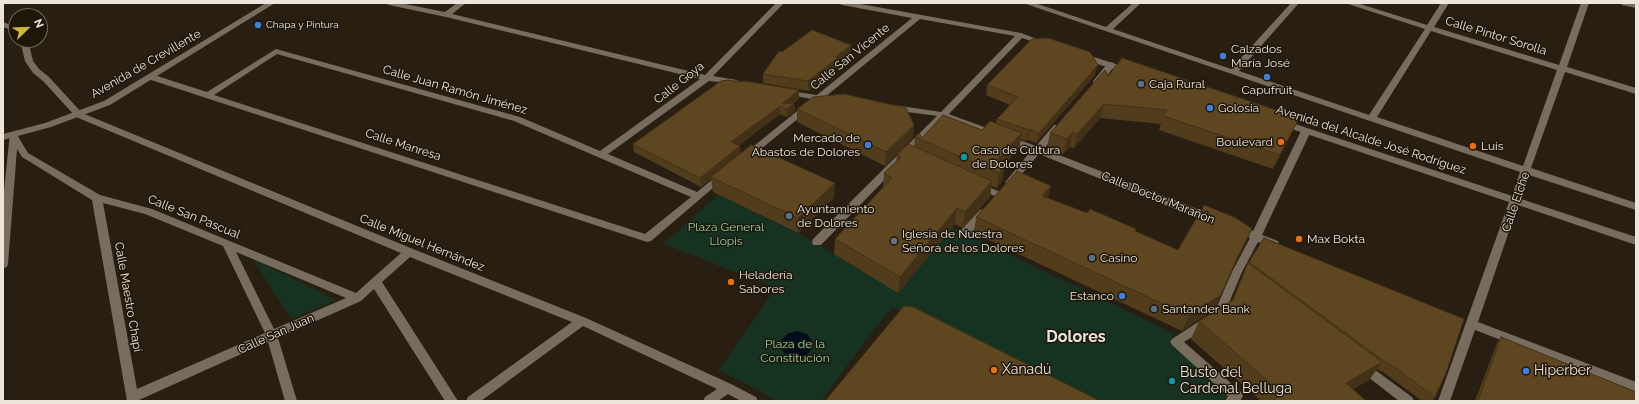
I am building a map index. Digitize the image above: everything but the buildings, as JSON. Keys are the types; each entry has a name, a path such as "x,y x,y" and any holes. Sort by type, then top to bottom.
{"street":[{"name":"Avenida de Crevillente","path":"8,136 79,115 107,103 152,77 271,3"},
{"path":"389,3 446,15 707,78 745,84"},
{"path":"446,15 462,3"},
{"name":"Calle Goya","path":"601,155 707,78 780,3"},
{"path":"842,3 1021,35 1051,45"},
{"name":"Avenida del Alcalde José Rodríguez","path":"1027,3 1636,207"},
{"path":"1107,30 1137,3"},
{"path":"1233,72 1295,3"},
{"name":"Calle Pintor Sorolla","path":"1349,3 1636,91"},
{"path":"1371,119 1445,3"},
{"name":"Calle Elche","path":"1444,401 1468,323 1516,201 1586,3"},
{"path":"1626,3 1636,6"},
{"name":"Calle San Vicente","path":"740,162 918,17"},
{"path":"817,242 908,155 944,115 1021,35"},
{"path":"26,48 29,61 36,71 46,79 79,115"},
{"name":"Calle Juan Ramón Jiménez","path":"208,95 276,51 517,119 698,196"},
{"path":"1074,53 1134,73"},
{"path":"1091,88 1111,65"},
{"name":"Calle Manresa","path":"152,77 647,238 698,196"},
{"path":"782,91 835,99"},
{"name":"Calle Doctor Marañón","path":"881,106 944,115 1038,150 1284,248"},
{"name":"Calle Miguel Hernández","path":"79,115 409,252 582,321 752,401"},
{"name":"Avenida del Alcalde José Rodríguez","path":"1276,121 1636,241"},
{"path":"965,234 1062,122"},
{"path":"1231,401 1237,396 1176,342 1219,314 1237,272 1256,236 1306,131"},
{"path":"3,264 8,136"},
{"name":"Calle San Pascual","path":"8,136 25,155 97,198 148,211 357,298"},
{"path":"698,196 728,172"},
{"path":"970,182 994,200"},
{"name":"Calle Maestro Chapí","path":"97,198 132,399"},
{"path":"227,244 272,336 291,401"},
{"name":"Calle San Juan","path":"132,399 357,298 409,252"},
{"path":"1237,272 1249,282"},
{"path":"375,281 452,401"},
{"path":"472,401 582,321"},
{"path":"1468,323 1636,387"},
{"path":"1351,358 1408,401"},
{"path":"709,401 727,388"}],"green space":[{"path":"718,195 798,233 898,292 952,227 1175,334 1169,343 1229,395 1222,401 1084,401 893,307 878,324 821,401 778,401 719,370 776,288 664,244"},
{"path":"253,259 336,300 291,319"}],"water":[{"path":"797,331 807,334 812,341 813,345 809,353 805,356 794,357 784,353 782,349 781,341 787,334"}],"place":[{"name":"Chapa y Pintura","path":"258,25"},
{"name":"Calzados María José","path":"1223,56"},
{"name":"Capufruit","path":"1267,77"},
{"name":"Caja Rural","path":"1141,84"},
{"name":"Golosia","path":"1210,108"},
{"name":"Boulevard","path":"1281,142"},
{"name":"Mercado de Abastos de Dolores","path":"868,145"},
{"name":"Luis","path":"1473,146"},
{"name":"Casa de Cultura de Dolores","path":"964,157"},
{"name":"Ayuntamiento de Dolores","path":"789,216"},
{"name":"Max Bokta","path":"1299,239"},
{"name":"Iglesia de Nuestra Señora de los Dolores","path":"894,241"},
{"name":"Casino","path":"1092,258"},
{"name":"Heladería Sabores","path":"731,282"},
{"name":"Estanco","path":"1122,296"},
{"name":"Santander Bank","path":"1154,309"},
{"name":"Xanadú","path":"994,370"},
{"name":"Hiperber","path":"1526,371"},
{"name":"Busto del Cardenal Belluga","path":"1172,381"}],"district":[{"name":"Dolores","path":"1076,337"}],"park label":[{"name":"Plaza General Llopis","path":"726,234"},
{"name":"Plaza de la Constitución","path":"795,351"}]}
